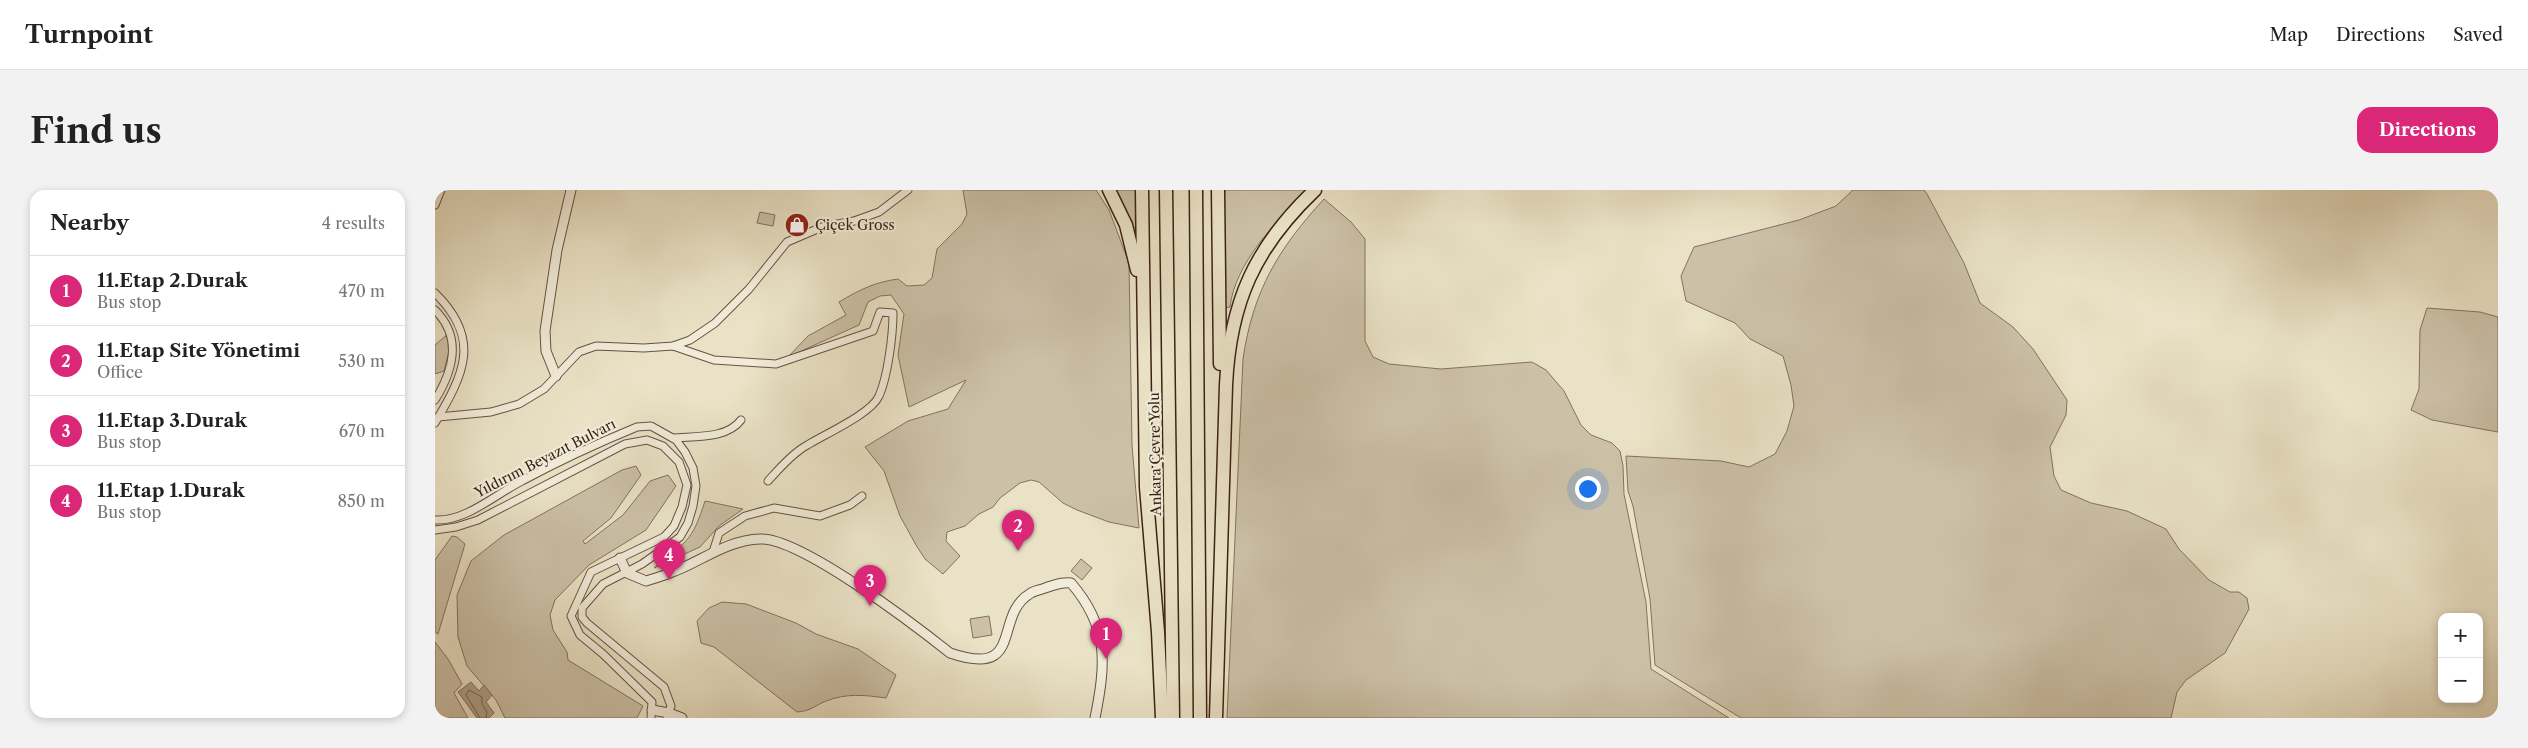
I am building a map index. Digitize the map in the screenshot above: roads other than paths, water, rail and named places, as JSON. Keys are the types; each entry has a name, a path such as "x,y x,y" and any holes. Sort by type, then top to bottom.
{"highway":[{"path":"1109,190 1126,225 1136,260 1145,353"},
{"path":"1142,190 1146,487 1158,632 1162,718"},
{"name":"Ankara Çevre Yolu","path":"1166,190 1173,718"},
{"path":"1196,190 1200,718"},
{"path":"1218,190 1224,491"},
{"path":"1216,718 1227,362 1237,307 1247,280 1271,241 1292,214 1315,190"}],"street":[{"path":"435,206 441,190"},
{"path":"556,376 546,351 545,331 557,250 571,190"},
{"path":"437,420 491,412 519,404 544,390 579,352 596,346 644,348 673,346 690,340 715,323 749,289 787,242 821,226 854,221 879,212 909,190"},
{"path":"435,293 449,307 459,322 464,347 461,376 437,420"},
{"path":"435,310 447,326 453,350 452,364 446,382 435,400"},
{"path":"673,346 714,360 776,364 873,331 880,312 893,313 893,331 879,397 856,417 801,449 786,461 768,482"},
{"path":"673,438 715,435 735,428 741,420"},
{"name":"Yıldırım Beyazıt Bulvarı","path":"435,520 451,519 467,512 521,481 637,427 651,426 673,438 685,452 693,468 696,486 688,522 679,537 627,573 603,584 582,608 582,616 664,687 671,706 668,715"},
{"name":"Yıldırım Beyazıt Bulvarı","path":"435,530 456,527 478,520 625,444 647,440 663,446 679,462 687,484 682,507 674,526 664,536 591,572 571,616 580,635 643,692 651,702 651,714"},
{"path":"713,552 719,533 745,516 774,508 820,516 850,505 862,496"},
{"path":"620,558 627,573 646,581 676,571 713,552 740,542 761,538 790,547 825,564 950,653 965,658 992,657 1001,651 1019,605 1030,593 1057,582 1071,583 1087,602 1102,640 1101,690 1095,718"},
{"path":"651,714 682,718"}],"water":[{"path":"471,682 479,691 484,685 492,695 486,702 494,713 489,718 477,718 458,692"}],"place":[{"name":"Çiçek Gross","path":"797,225"},
{"name":"11.Etap Site Yönetimi","path":"1018,551"},
{"name":"11.Etap 1.Durak","path":"669,580"},
{"name":"11.Etap 3.Durak","path":"870,606"},
{"name":"11.Etap 2.Durak","path":"1106,659"}]}
